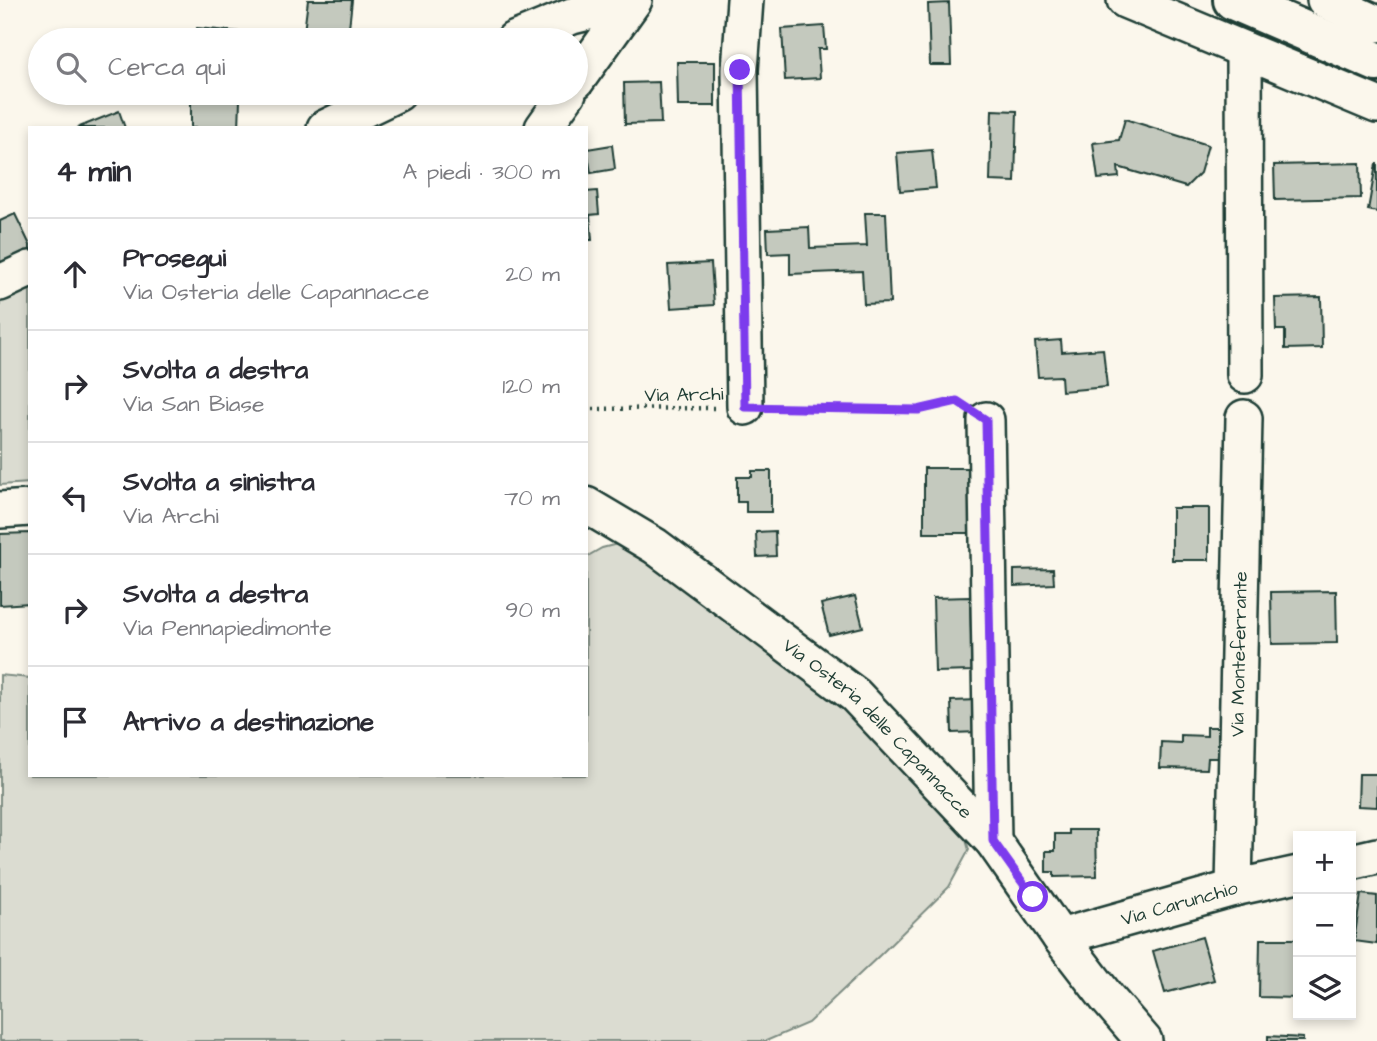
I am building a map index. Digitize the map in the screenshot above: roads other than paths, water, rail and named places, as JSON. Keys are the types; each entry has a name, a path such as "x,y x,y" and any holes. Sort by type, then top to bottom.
{"main road":[{"path":"1233,0 1377,62"}],"street":[{"path":"543,28 572,16 634,0"},
{"path":"588,65 634,0"},
{"path":"745,0 740,70 745,407"},
{"path":"1125,0 1377,105"},
{"path":"1325,0 1377,24"},
{"path":"1244,50 1245,375"},
{"path":"329,126 373,105"},
{"path":"544,126 559,105"},
{"path":"0,283 28,270"},
{"name":"Via Monteferrante","path":"1234,888 1244,418"},
{"path":"986,420 993,841"},
{"name":"Via Osteria delle Capannacce","path":"588,506 655,546 855,695 993,841 1060,937 1144,1041"},
{"path":"0,510 28,508"},
{"path":"1356,861 1377,856"},
{"name":"Via Carunchio","path":"1060,937 1234,888 1293,875"}]}
